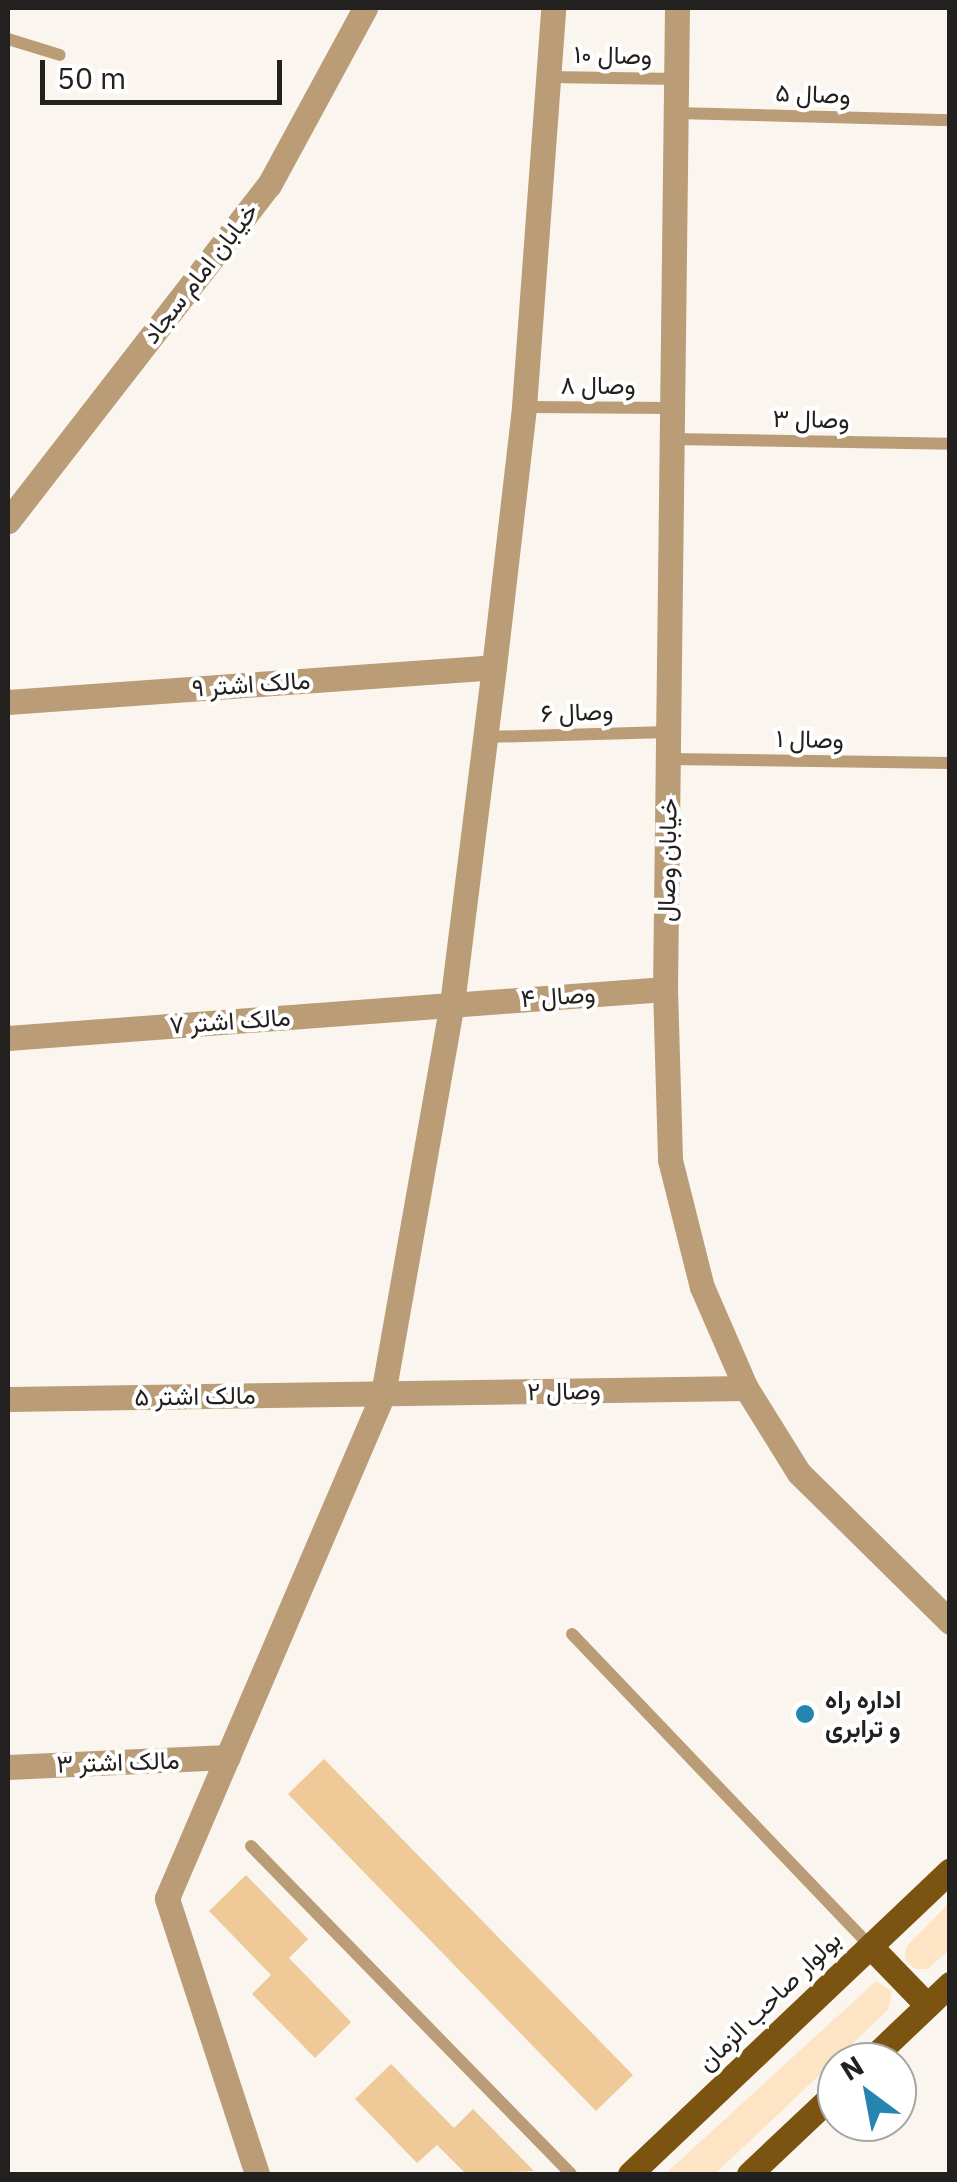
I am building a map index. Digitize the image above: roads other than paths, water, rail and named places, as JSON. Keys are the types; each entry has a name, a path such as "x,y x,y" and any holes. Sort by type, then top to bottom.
{"main road":[{"name":"بولوار صاحب الزمان","path":"630,2174 950,1870"},
{"path":"870,1946 927,2005"},
{"path":"889,2042 950,1984"},
{"path":"750,2174 817,2110"}],"street":[{"name":"خیابان امام سجاد","path":"8,521 268,185 365,8"},
{"path":"257,2174 168,1898 382,1394 452,1004 486,737 524,407 553,8"},
{"name":"خیابان وصال","path":"677,8 665,988 670,1160 702,1287 746,1388 799,1473 950,1622"},
{"name":"مالک اشتر ۹","path":"8,702 494,667"},
{"name":"وصال ۴","path":"452,1004 665,988"},
{"name":"مالک اشتر ۷","path":"8,1038 452,1004"},
{"name":"وصال ۲","path":"382,1394 746,1388"},
{"name":"مالک اشتر ۵","path":"8,1399 382,1394"},
{"name":"مالک اشتر ۳","path":"8,1767 228,1758"}],"lane":[{"path":"8,39 60,55"},
{"name":"وصال ۱۰","path":"548,77 676,79"},
{"name":"وصال ۵","path":"676,113 950,120"},
{"name":"وصال ۸","path":"524,407 673,408"},
{"name":"وصال ۳","path":"672,439 950,444"},
{"name":"وصال ۶","path":"486,737 669,732"},
{"name":"وصال ۱","path":"669,759 950,763"},
{"path":"572,1634 870,1946"},
{"path":"251,1846 571,2174"}],"place":[{"name":"اداره راه و ترابری","path":"805,1714"}]}
